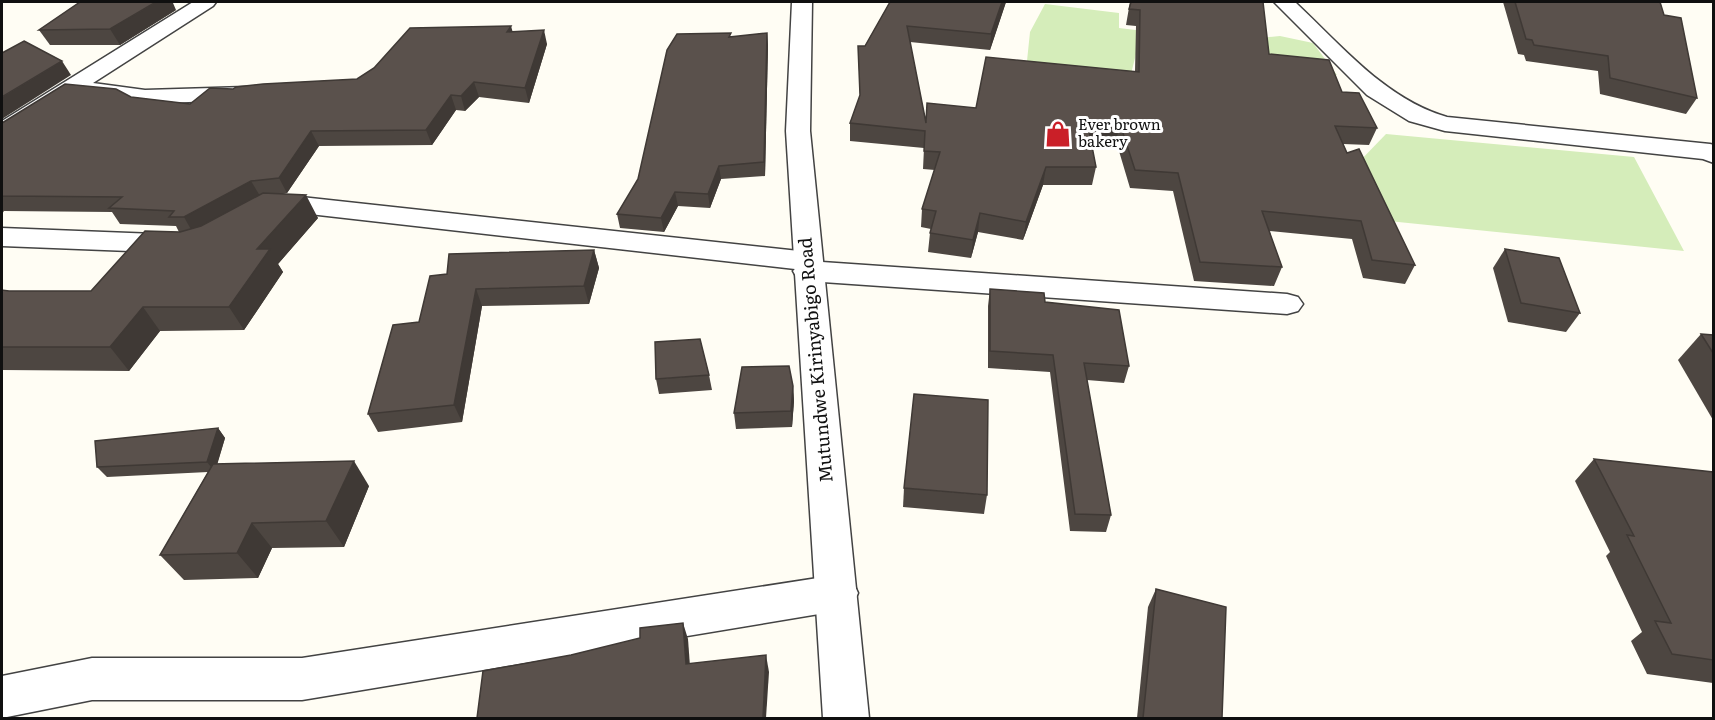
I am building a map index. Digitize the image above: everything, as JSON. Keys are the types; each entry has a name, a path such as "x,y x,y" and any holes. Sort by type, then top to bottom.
{"street":[{"path":"2,131 206,2"},
{"name":"Mutundwe Kirinyabigo Road","path":"802,2 798,131 846,718"},
{"path":"1284,2 1375,90 1418,116 1445,124 1712,153"},
{"path":"70,88 145,97 260,93"},
{"path":"242,220 271,204 283,202 808,266 1287,304"},
{"path":"2,237 184,244 205,241"},
{"path":"2,697 92,680 302,679 837,593"}],"green space":[{"path":"1045,4 1119,13 1119,28 1226,41 1280,36 1313,43 1337,75 1136,54 1130,78 1072,75 1027,61 1030,32"},
{"path":"1386,134 1634,157 1684,251 1359,218 1356,165"}],"building":[{"path":"80,2 156,2 110,29 39,30"},
{"path":"890,2 1002,2 991,34 907,26 926,123 927,103 976,108 986,57 1139,72 1140,10 1129,9 1131,2 1263,2 1269,54 1329,60 1342,92 1359,93 1377,128 1335,126 1347,153 1359,149 1415,265 1372,260 1361,221 1262,211 1282,267 1200,262 1178,173 1135,170 1120,124 1089,131 1096,167 1046,167 1026,222 980,213 973,240 930,233 936,211 922,209 940,152 924,151 925,131 850,123 860,95 858,46 865,46"},
{"path":"1515,2 1660,2 1664,15 1681,18 1697,98 1610,78 1608,56 1534,45 1532,40 1526,39"},
{"path":"511,26 507,32 544,30 525,88 474,82 461,96 451,95 426,130 311,131 279,178 251,181 184,217 169,217 174,211 109,208 122,197 2,196 2,123 65,84 116,89 131,97 190,104 210,88 233,89 263,84 357,79 374,68 410,28"},
{"path":"731,33 729,37 767,33 764,162 719,166 708,194 675,192 661,218 617,214 638,179 667,50 677,34"},
{"path":"24,41 62,61 2,97 2,53"},
{"path":"263,193 306,195 257,249 270,249 229,307 143,307 110,347 2,347 2,290 91,291 145,231 180,232 201,226"},
{"path":"1505,249 1559,258 1580,313 1521,303"},
{"path":"594,250 584,286 476,289 454,405 368,414 393,325 419,322 430,276 447,274 449,254"},
{"path":"990,289 1044,293 1045,302 1119,310 1129,366 1084,363 1111,515 1075,514 1053,355 990,351"},
{"path":"1701,334 1713,335 1713,353"},
{"path":"700,339 709,375 656,379 655,342"},
{"path":"789,366 793,386 791,411 734,413 742,367"},
{"path":"914,394 988,400 987,495 904,488"},
{"path":"218,428 207,462 97,467 95,441"},
{"path":"1594,459 1713,472 1713,660 1672,654 1655,621 1671,623 1627,535 1634,536"},
{"path":"354,461 326,521 252,523 237,553 160,555 213,464"},
{"path":"1156,589 1226,607 1222,718 1143,718"},
{"path":"683,623 686,664 766,655 763,718 477,718 483,671 571,655 640,638 640,628"}],"place":[{"name":"Ever brown bakery","path":"1058,134"}]}
